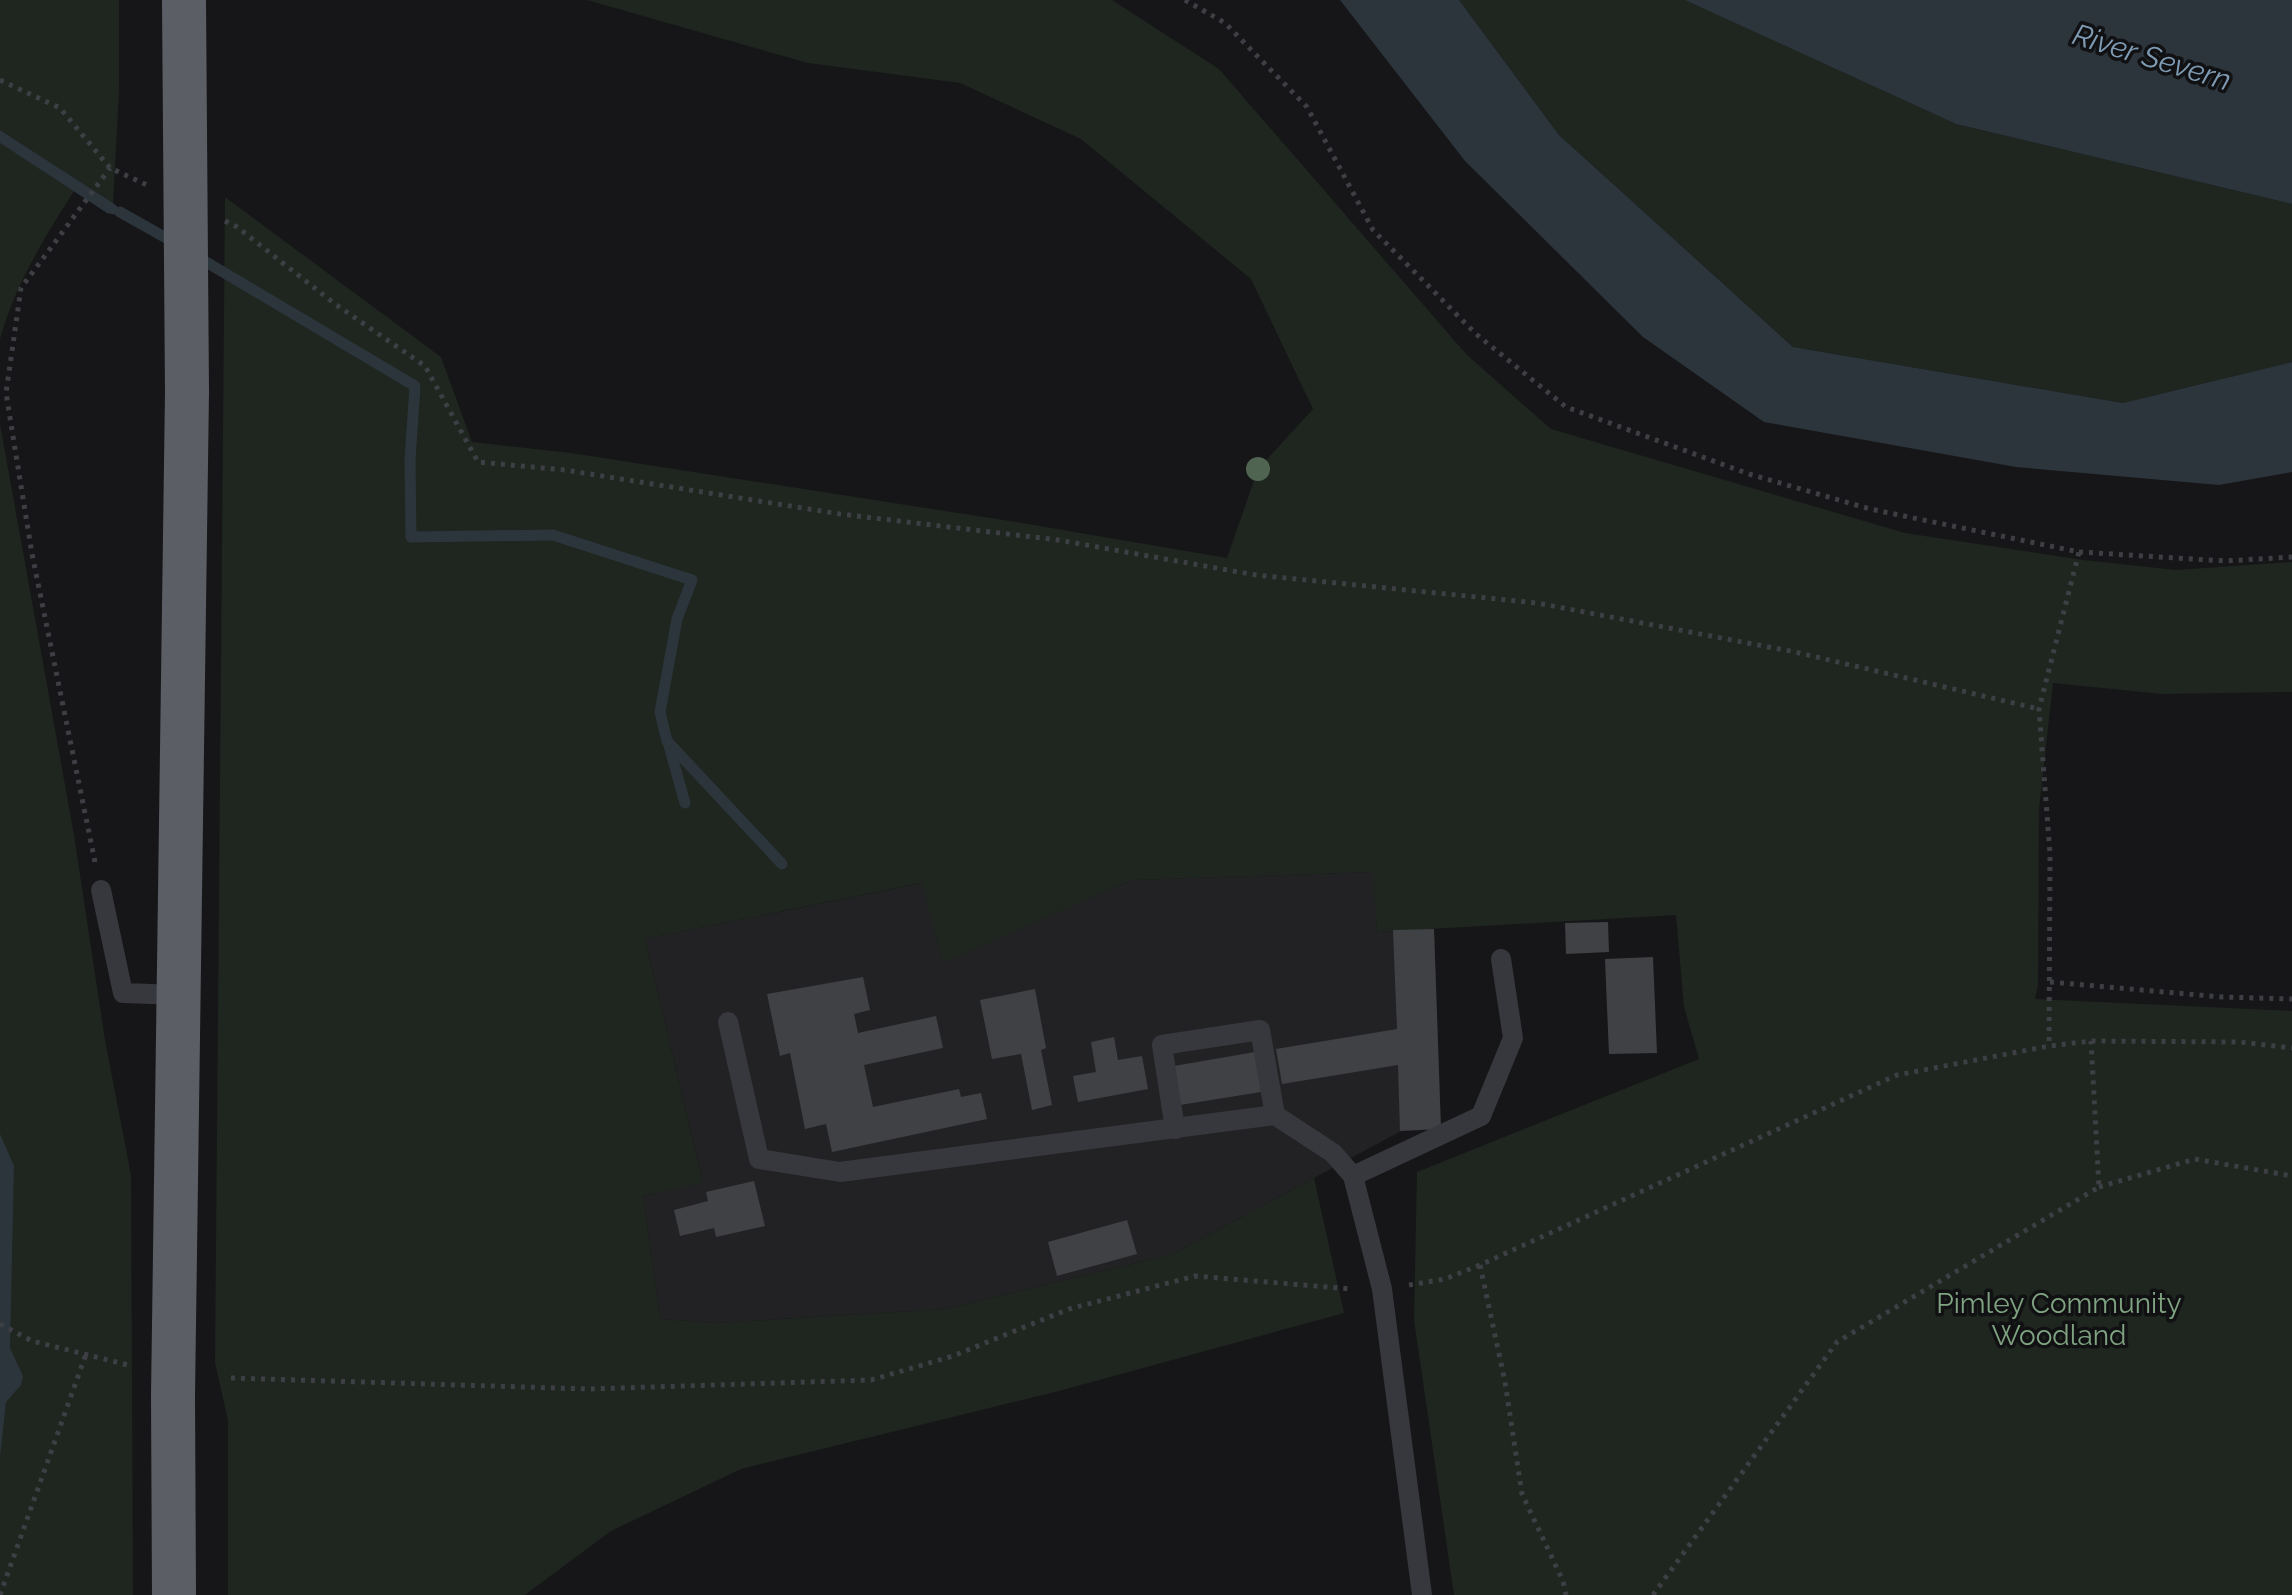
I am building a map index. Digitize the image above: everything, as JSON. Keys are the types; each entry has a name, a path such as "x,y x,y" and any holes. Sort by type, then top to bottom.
{"highway":[{"path":"174,1595 173,1396 187,392 184,0"}],"lane":[{"path":"101,890 123,993 179,995"},
{"path":"1353,1176 1481,1116 1513,1038 1501,959"},
{"path":"728,1022 759,1159 840,1172 1275,1115 1333,1153 1353,1176 1382,1289 1422,1595"},
{"path":"1175,1129 1162,1045 1260,1030 1275,1115"}],"path":[{"path":"1185,0 1225,23 1307,107 1373,230 1476,334 1566,407 1749,474 1870,509 2079,552 2225,561 2292,557"},
{"path":"0,80 60,108 110,168 152,187"},
{"path":"101,890 32,554 6,393 21,288 110,168"},
{"path":"223,220 237,227 335,304 425,366 478,462 565,470 840,514 1058,540 1256,575 1537,603 1795,652 2039,709"},
{"path":"2049,1046 2050,854 2039,709 2079,552"},
{"path":"2050,982 2222,997 2292,999"},
{"path":"2091,1041 2099,1187"},
{"path":"231,1378 589,1389 871,1380 953,1356 1069,1309 1195,1276 1331,1288 1382,1289 1445,1279 1897,1075 2091,1041 2240,1042 2292,1048"},
{"path":"1653,1595 1837,1342 2099,1187 2195,1159 2292,1176"},
{"path":"1480,1265 1505,1382 1522,1494 1563,1581 1566,1595"},
{"path":"0,1324 32,1341 132,1366"},
{"path":"0,1595 86,1354"}],"shaded area":[{"path":"1374,872 1377,932 1434,929 1441,1129 1403,1130 1173,1254 946,1309 717,1323 660,1319 643,1196 703,1182 645,939 923,883 943,962 1132,880"}],"green space":[{"path":"0,0 119,0 119,91 113,203 0,130"},
{"name":"Pimley Community Woodland","path":"587,0 1112,0 1219,69 1466,354 1551,429 1905,533 2083,560 2176,570 2292,562 2292,692 2162,694 2053,683 2039,809 2038,985 2035,999 2292,1011 2292,1595 1454,1595 1414,1320 1417,1172 1699,1059 1684,1007 1676,915 1377,932 1373,872 1132,880 943,963 922,883 645,939 703,1183 643,1196 660,1319 717,1323 946,1309 1173,1254 1314,1178 1344,1313 1059,1391 741,1469 611,1531 525,1595 228,1595 228,1421 215,1362 225,197 441,357 472,442 571,453 1227,558 1258,469 1313,409 1251,279 1081,139 960,83 808,63"},
{"path":"1459,0 1686,0 1956,124 2292,204 2292,362 2123,403 1793,347 1559,135"},
{"path":"0,143 74,191 22,281 0,339"},
{"path":"0,424 74,835 105,1040 131,1175 133,1595 0,1595"}],"water":[{"path":"1340,0 1459,0 1559,135 1793,347 2123,403 2292,362 2292,472 2219,485 2016,467 1764,422 1643,337 1465,161"},
{"name":"River Severn","path":"1685,0 2292,0 2292,204 1956,124"},
{"path":"0,130 113,203 131,218 107,213 0,143"},
{"path":"0,1134 14,1166 10,1348 23,1376 21,1385 6,1402 0,1456"}],"building":[{"path":"1608,922 1609,952 1566,954 1565,923"},
{"path":"1434,929 1441,1129 1400,1131 1398,1065 1282,1084 1276,1049 1397,1029 1393,930"},
{"path":"1653,957 1657,1053 1609,1054 1605,959"},
{"path":"863,977 870,1010 854,1014 858,1033 936,1016 943,1048 864,1065 873,1107 959,1089 961,1097 981,1093 987,1119 832,1152 826,1124 805,1129 790,1053 780,1056 767,994"},
{"path":"1035,989 1046,1048 1041,1050 1052,1105 1032,1110 1021,1054 992,1059 980,1000"},
{"path":"1114,1037 1118,1060 1142,1056 1148,1089 1078,1102 1073,1076 1096,1072 1091,1042"},
{"path":"1255,1052 1261,1092 1180,1105 1174,1066"},
{"path":"754,1181 765,1226 716,1237 714,1228 680,1236 674,1210 708,1201 706,1192"},
{"path":"1127,1220 1137,1254 1057,1276 1048,1242"}],"waterway":[{"path":"120,212 175,243"},
{"path":"196,256 415,386 410,460 411,537 553,535 692,580 677,619 660,712 667,741 782,864"},
{"path":"668,742 685,803"}]}
